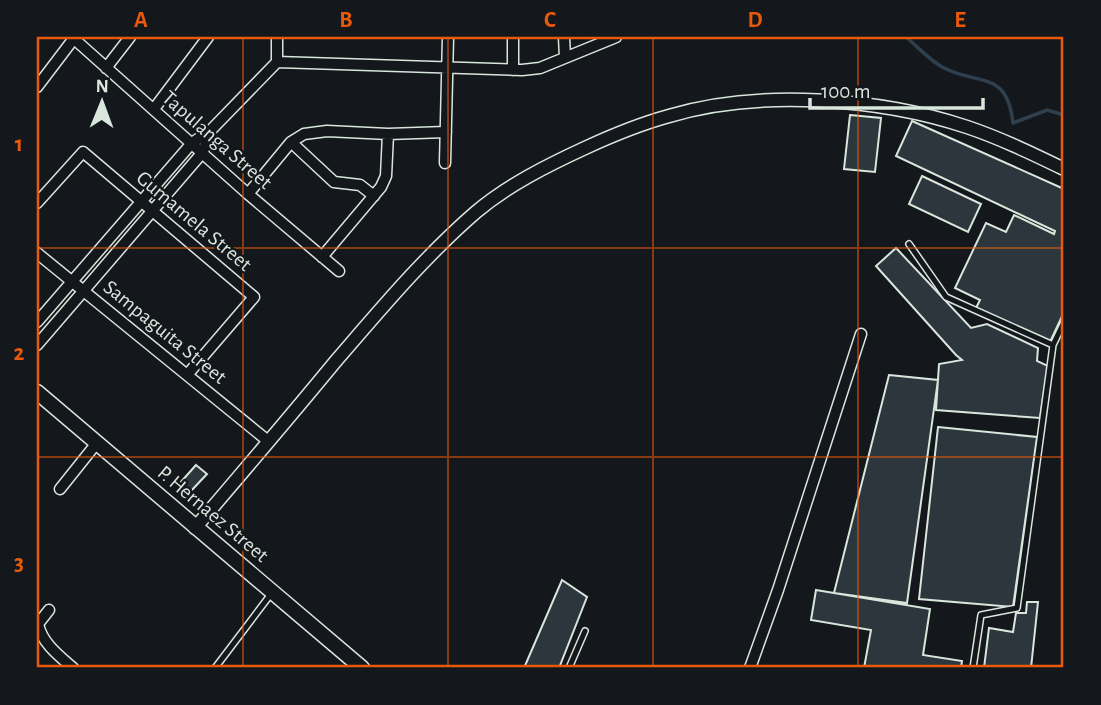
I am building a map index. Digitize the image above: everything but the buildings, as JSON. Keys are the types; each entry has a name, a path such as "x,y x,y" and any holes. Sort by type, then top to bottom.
{"main road":[{"name":"P. Hernaez Street","path":"37,392 362,668"}],"street":[{"path":"106,68 130,37"},
{"path":"154,109 208,37"},
{"path":"37,323 192,143 211,130 276,62 277,37"},
{"path":"445,163 449,37"},
{"path":"513,37 513,70"},
{"path":"564,37 565,57"},
{"path":"276,62 513,70 540,68 616,37"},
{"path":"37,87 74,38"},
{"name":"Tapulanga Street","path":"74,38 248,194 339,271"},
{"path":"195,528 425,260 478,210 550,164 622,131 671,115 724,105 769,101 821,101 898,110 952,123 992,136 1064,169"},
{"path":"37,345 203,152 211,130"},
{"path":"248,194 291,142 304,134 327,131 388,134 446,132"},
{"path":"323,257 374,196 386,176 388,134"},
{"path":"291,142 334,182 359,185 374,196"},
{"name":"Gumamela Street","path":"37,203 83,152 254,297 187,376"},
{"name":"Sampaguita Street","path":"37,253 268,441"},
{"path":"750,668 783,576 861,334"},
{"path":"60,489 96,444"},
{"path":"49,610 38,624 40,633 51,648 73,668"}],"lane":[{"path":"909,244 946,296 1053,345"},
{"path":"973,668 981,615 1017,608 1053,345 1064,322"},
{"path":"215,668 273,592"},
{"path":"569,668 585,632"}],"waterway":[{"path":"906,37 944,68 998,87 1010,106 1013,123 1047,110 1064,115"}]}
